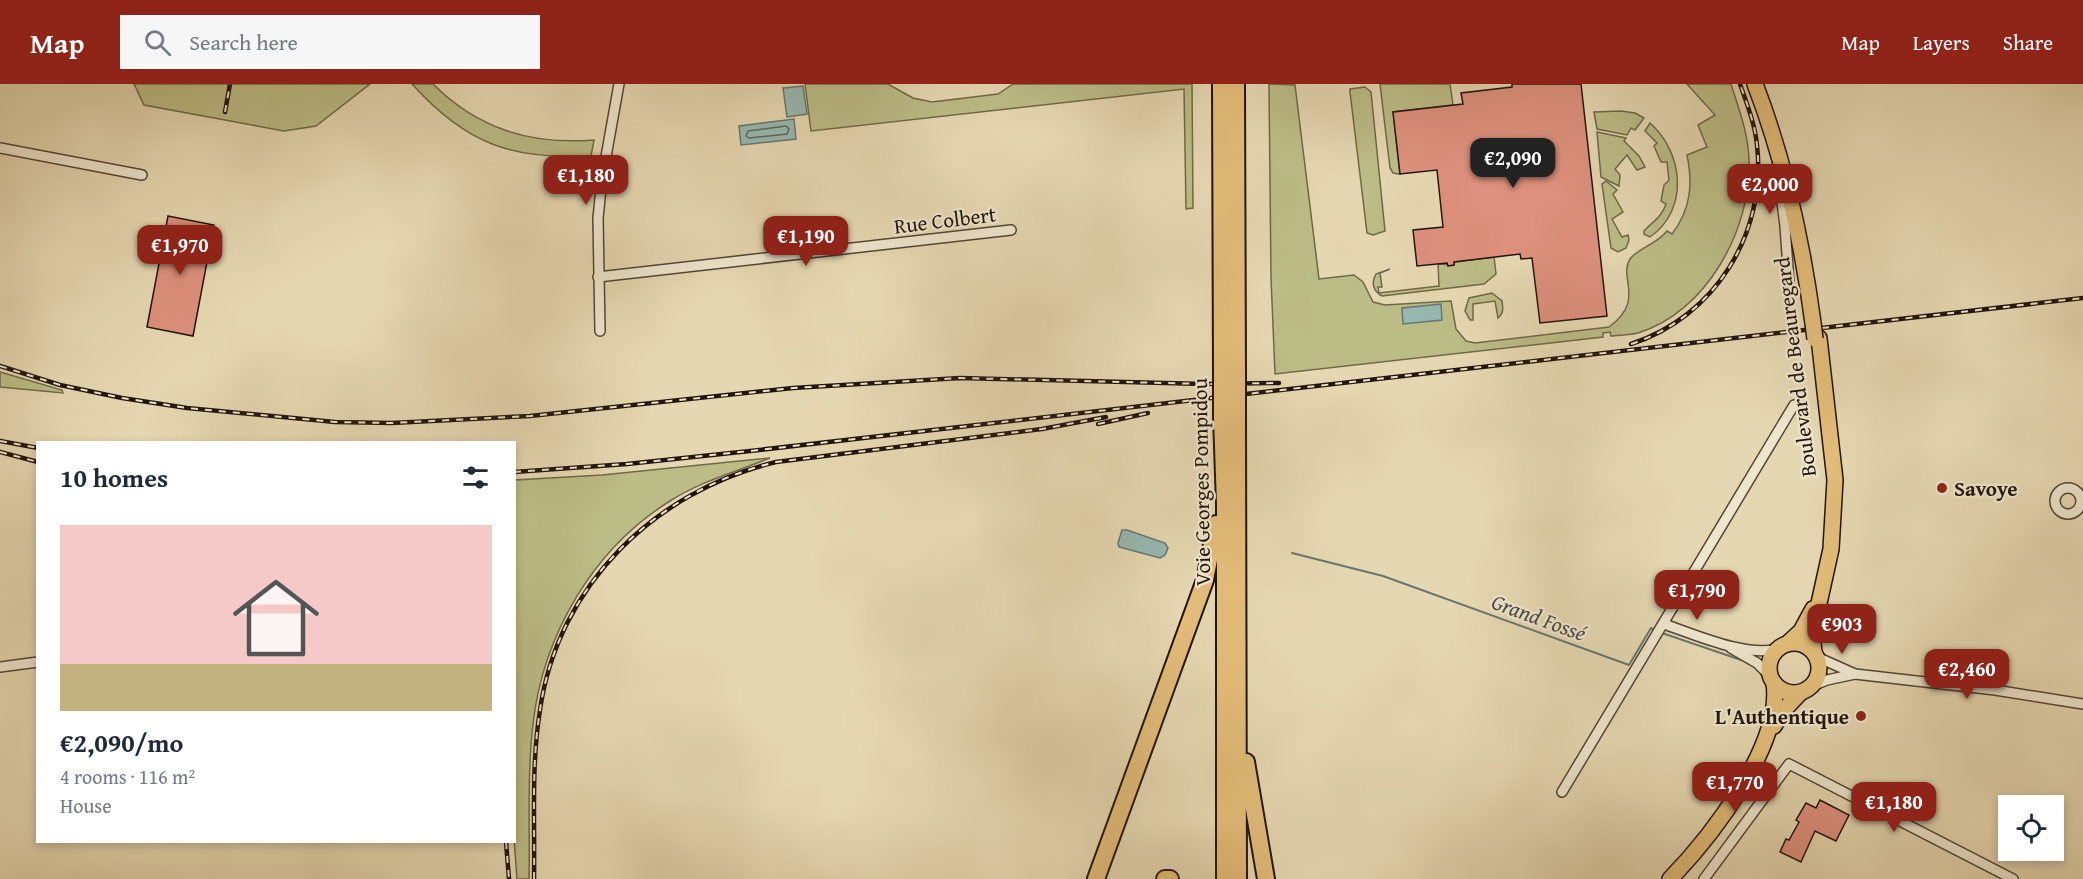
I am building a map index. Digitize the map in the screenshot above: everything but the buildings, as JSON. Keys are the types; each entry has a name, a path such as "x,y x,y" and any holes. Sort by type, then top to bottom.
{"highway":[{"name":"Voie Georges Pompidou","path":"1221,84 1229,376"},
{"name":"Voie Georges Pompidou","path":"1236,84 1229,416 1237,700 1238,879"},
{"name":"Voie Georges Pompidou","path":"1226,879 1225,505 1222,439 1229,416"},
{"path":"1096,879 1208,569 1216,524 1222,439"},
{"path":"1237,700 1255,823 1266,879"},
{"path":"1106,879 1123,808"},
{"path":"1165,879 1170,879"}],"main road":[{"name":"Boulevard de Beauregard","path":"1755,84 1773,132 1796,214 1815,322"},
{"name":"Boulevard de Beauregard","path":"1762,84 1799,211 1809,258 1832,506"},
{"path":"1670,879 1715,828 1743,784 1769,723 1774,705 1770,663 1782,647 1801,631 1814,606 1826,550 1832,506"},
{"path":"1676,879 1703,851 1732,813 1748,786 1776,722 1792,699 1806,690 1819,672 1812,635 1828,571 1832,506"},
{"path":"1782,647 1799,644 1815,655"},
{"path":"1772,680 1785,692 1806,690"}],"street":[{"path":"600,332 598,218 602,179 620,84"},
{"path":"1773,132 1785,226 1790,297"},
{"path":"0,148 142,175"},
{"name":"Rue Colbert","path":"598,277 1011,230"},
{"path":"1562,792 1794,405"},
{"path":"1664,624 1721,643 1758,651 1782,647"},
{"path":"1721,643 1757,663 1772,680"},
{"path":"1815,655 1855,674"},
{"path":"0,667 36,662"},
{"path":"1806,690 1822,681 1855,674 1995,690 2083,704"},
{"path":"1704,879 1788,764 2013,879"}],"green space":[{"path":"134,84 370,84 316,126 284,131 144,105"},
{"path":"412,84 433,84 450,100 468,112 507,131 549,140 594,140 591,156 537,155 492,144 452,121"},
{"path":"805,84 888,84 913,98 932,102 998,94 1013,84 1192,84 1193,208 1186,209 1184,89 811,131"},
{"path":"1269,84 1295,85 1319,279 1354,275 1363,282 1373,302 1385,305 1451,301 1456,329 1466,341 1475,343 1609,327 1620,317 1629,299 1627,266 1630,259 1667,231 1672,234 1683,215 1689,196 1690,176 1687,155 1707,147 1698,125 1715,115 1687,84 1731,84 1743,121 1749,159 1748,185 1743,212 1720,264 1704,287 1685,307 1663,322 1638,333 1611,336 1610,332 1603,333 1603,337 1275,374 1271,278"},
{"path":"1380,84 1450,84 1453,105 1393,112 1400,174 1393,173 1390,168"},
{"path":"1365,87 1371,92 1385,231 1373,235 1367,233 1350,92 1350,89"},
{"path":"1594,112 1635,113 1644,118 1635,130 1631,128 1627,135 1597,129"},
{"path":"1650,123 1670,149 1677,180 1672,211 1663,225 1650,237 1644,234 1644,231 1664,209 1666,204 1661,201 1664,185 1669,180 1667,162 1661,162 1654,146 1657,143 1645,131"},
{"path":"1597,132 1626,138 1624,141 1639,156 1645,167 1637,170 1627,155 1615,169 1620,175 1619,186 1601,177"},
{"path":"1606,181 1617,190 1613,194 1623,212 1612,219 1622,237 1628,235 1629,240 1626,248 1618,252 1611,248 1602,184"},
{"path":"1494,257 1496,274 1484,284 1382,296 1377,292 1374,286 1376,274 1390,269 1380,273 1382,287 1378,287 1379,293 1439,286 1438,264 1454,265 1454,262"},
{"path":"1492,293 1502,301 1503,310 1500,316 1498,318 1495,301 1473,304 1473,320 1470,320 1465,311 1469,298"},
{"path":"0,372 62,390 63,393 0,387"},
{"path":"770,458 694,488 670,501 642,521 595,569 576,597 560,627 539,691 533,724 530,763 529,879 517,879 514,843 516,480 602,475"}],"water":[{"path":"803,86 807,114 787,117 783,88"},
{"path":"794,119 796,139 741,145 739,126"},
{"path":"1441,304 1442,320 1403,324 1402,308"},
{"path":"1122,530 1165,543 1168,548 1165,555 1160,558 1119,547"}],"waterway":[{"name":"Grand Fossé","path":"1292,553 1383,576 1629,665 1651,628 1657,631"},
{"name":"Grand Fossé","path":"1662,633 1747,662"}],"railway":[{"path":"225,112 230,84"},
{"path":"1631,344 1661,331 1688,314 1710,292 1729,267 1744,240 1753,209 1758,178 1756,137 1740,84"},
{"path":"516,472 627,464 750,451 2083,298"},
{"path":"0,366 60,385 187,408 335,422 392,423 530,416 793,388 960,378 1205,384 1279,383"},
{"path":"1098,424 1148,413"},
{"path":"534,879 535,752 540,710 550,665 567,623 591,584 619,550 653,520 691,495 732,476 776,462 1042,429 1106,417"},
{"path":"0,441 36,448"},
{"path":"0,452 36,461"},
{"path":"506,843 509,879"}],"place":[{"name":"Savoye","path":"1942,488"},
{"name":"L'Authentique","path":"1861,716"}]}
